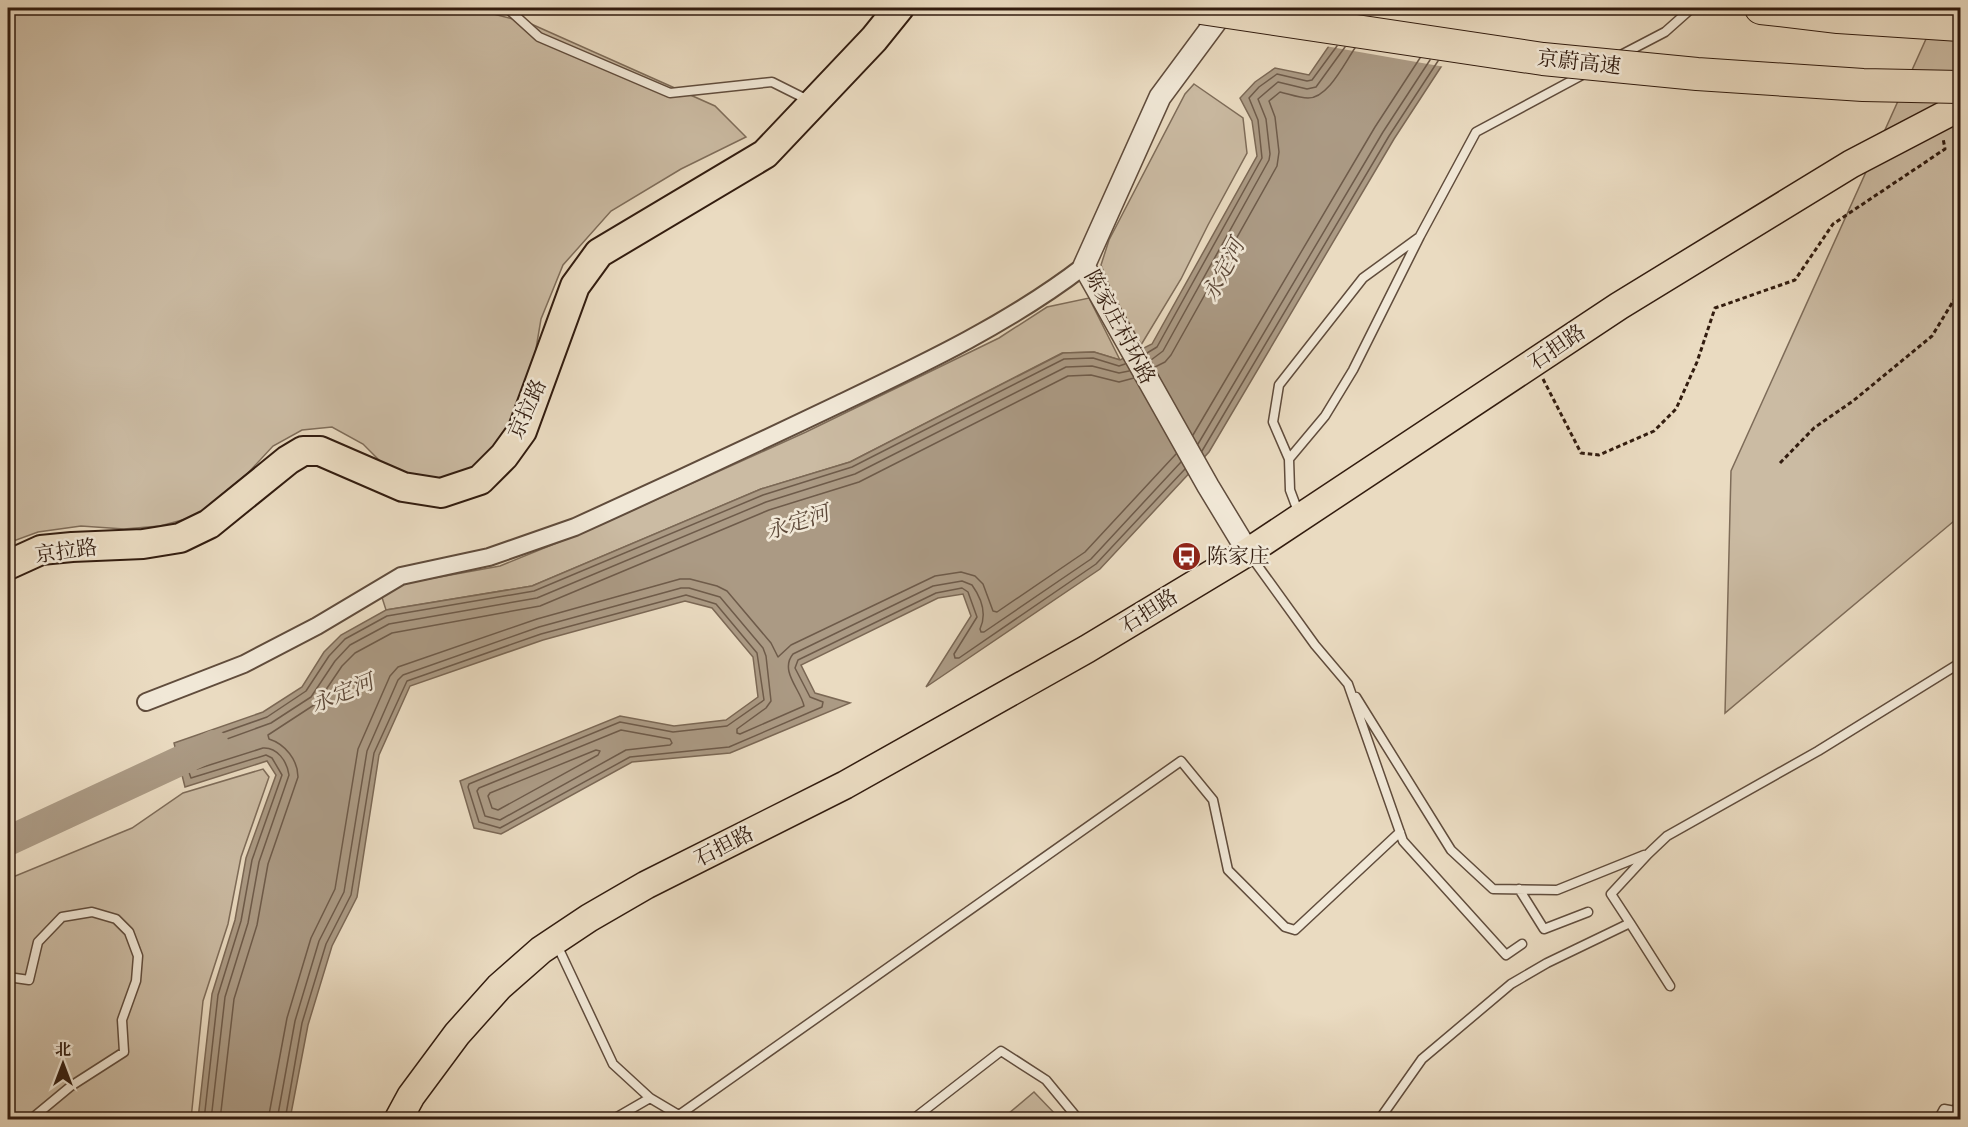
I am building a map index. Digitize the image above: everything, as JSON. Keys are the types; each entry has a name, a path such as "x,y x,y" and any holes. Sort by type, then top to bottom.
{"highway":[{"name":"京拉路","path":"8,565 41,550 143,544 180,538 209,524 303,451 320,451 403,487 441,492 480,480 504,456 522,431 575,286 598,253 765,154 874,39 899,8"},
{"name":"京蔚高速","path":"1201,8 1543,59 1720,76 1863,85 1960,87"},
{"path":"1761,8 1838,18 1960,25"}],"main road":[{"name":"石担路","path":"398,1119 411,1096 457,1034 499,987 555,940 646,885 845,785 1087,649 1248,552 1619,306 1851,164 1950,112"}],"street":[{"name":"陈家庄村环路","path":"1227,8 1160,97 1084,266 1208,486 1248,552"},
{"path":"146,702 244,664 318,626 400,576 489,557 546,538 725,458 930,361 1050,292 1084,266"}],"lane":[{"path":"507,8 539,37 670,93 772,82 814,102"},
{"path":"1289,459 1325,416 1353,370 1420,236 1476,132 1665,32 1692,8"},
{"path":"1300,518 1290,490 1289,459 1273,423 1279,385 1363,278 1420,236"},
{"path":"1248,552 1315,645 1348,684 1451,850 1493,889 1557,890 1648,854"},
{"path":"1670,986 1611,894 1667,836 1818,751 1960,663"},
{"path":"1348,684 1403,841 1506,955 1522,944"},
{"path":"679,1114 1181,761 1213,800 1228,870 1285,927 1295,930 1400,832"},
{"path":"1519,889 1544,929 1588,912"},
{"path":"8,977 29,980 38,942 62,917 92,912 116,919 129,932 138,956 136,981 122,1020 124,1052 71,1086 30,1119"},
{"path":"1379,1119 1422,1059 1511,984 1547,963 1630,923"},
{"path":"555,940 613,1064 650,1098 687,1119"},
{"path":"912,1119 1001,1051 1046,1080 1079,1119"},
{"path":"612,1119 650,1098"},
{"path":"1938,1119 1944,1109 1955,1115 1960,1103"}],"path":[{"path":"1535,362 1581,453 1599,455 1654,431 1676,409 1698,362 1715,308 1795,280 1833,224 1945,149 1950,112"},
{"path":"1780,463 1814,428 1862,394 1932,336 1960,290"}],"shaded area":[{"path":"8,8 470,8 529,23 715,106 746,137 681,169 611,211 563,265 541,319 530,384 507,434 471,475 426,484 389,470 363,444 332,427 302,430 273,446 248,473 197,516 160,526 124,529 81,526 38,532 8,543"},
{"path":"1940,8 1960,8 1960,516 1725,713 1731,471"},
{"path":"1194,84 1243,118 1247,153 1181,279 1141,345 1118,308 1101,265 1109,240 1185,94"},
{"path":"1089,298 1120,360 1094,352 1062,353 850,462 761,489 532,586 386,610 379,588 500,566 591,529 806,432 999,338 1047,307"},
{"path":"263,769 269,777 241,857 228,924 203,1001 191,1119 8,1119 8,879 132,828 183,793"},
{"path":"1034,1092 1060,1119 1002,1119"}],"water":[{"path":"1355,8 1469,24 1394,139 1209,452 1100,569 926,687 971,616 963,594 938,598 801,665 815,693 850,703 730,753 632,762 501,834 474,828 460,781 620,716 674,726 726,720 758,697 753,657 712,608 685,601 543,640 410,686 379,755 357,897 332,946 308,1025 290,1119 198,1119 212,994 235,920 246,858 276,775 267,761 185,787 174,743 263,712 302,687 324,652 341,635 386,610 532,586 761,489 850,462 1063,353 1094,352 1120,360 1152,344 1257,156 1252,121 1240,98 1255,82 1275,68 1309,75"}],"pier":[{"path":"1351,8 1485,8 1445,67 1325,46"}],"waterway":[{"name":"永定河","path":"8,841 214,745"}],"place":[{"name":"陈家庄","path":"1186,556"}]}
